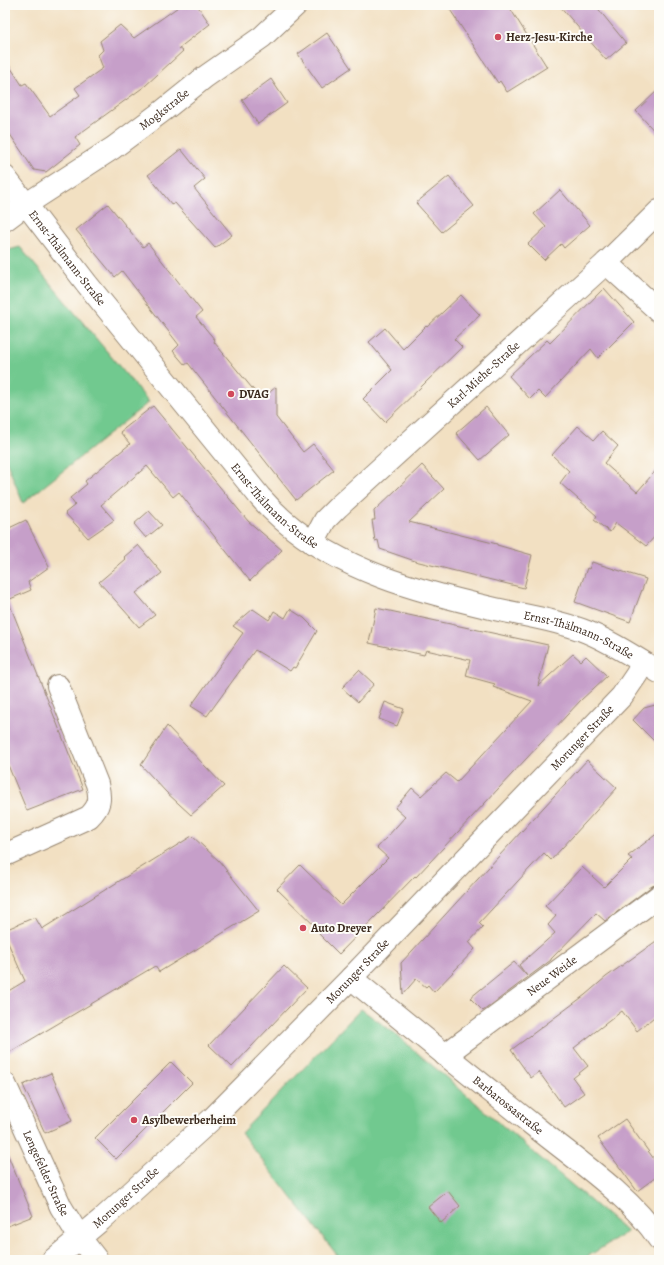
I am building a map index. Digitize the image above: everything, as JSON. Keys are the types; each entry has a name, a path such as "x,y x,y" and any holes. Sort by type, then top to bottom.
{"street":[{"name":"Mogkstraße","path":"5,220 25,205 113,148 210,74 262,37 296,5"},
{"name":"Ernst-Thälmann-Straße","path":"5,177 87,284 260,497 284,521 313,543 352,565 396,583 450,599 546,620 582,630 651,667"},
{"name":"Karl-Miehe-Straße","path":"313,543 325,520 338,507 606,263 659,211"},
{"path":"606,263 659,311"},
{"name":"Morunger Straße","path":"53,1260 107,1215 213,1118 351,978 622,696 637,674 651,667"},
{"path":"5,855 88,817 95,811 99,803 100,794 97,784 58,686"},
{"name":"Neue Weide","path":"445,1055 659,896"},
{"name":"Barbarossastraße","path":"351,978 603,1181 657,1231"},
{"name":"Lengefelder Straße","path":"5,1084 61,1207 80,1238 97,1260"}],"green space":[{"path":"20,247 149,402 23,503 5,458 5,251"},
{"path":"361,1009 393,1032 627,1232 582,1260 341,1260 241,1133"}],"building":[{"path":"181,5 197,5 210,24 179,48 183,51 145,86 75,137 80,145 46,172 34,170 5,127 5,59 22,85 26,83 50,116 80,95 75,88 103,68 98,55 103,50 100,41 120,25 134,38"},
{"name":"Herz-Jesu-Kirche","path":"447,5 508,5 547,67 507,92 500,81 498,83"},
{"path":"559,5 595,5 626,43 606,60"},
{"path":"327,33 351,68 322,88 298,54"},
{"path":"271,79 287,103 258,124 242,100"},
{"path":"659,89 659,136 636,111"},
{"path":"181,149 205,179 194,188 232,235 215,248 175,203 172,205 148,175"},
{"path":"449,176 474,206 442,232 416,203"},
{"path":"560,190 590,225 564,248 561,244 544,260 528,244 546,227 534,214"},
{"path":"108,204 143,247 148,243 202,312 196,317 215,340 214,342 261,399 276,387 276,417 303,452 313,444 334,470 296,500 188,363 185,365 173,351 179,345 122,271 115,277 76,230"},
{"path":"604,288 634,322 598,358 591,349 545,398 538,391 530,399 509,376 547,340 550,343"},
{"path":"461,295 480,315 454,339 462,347 385,422 363,399 392,370 369,342 385,328 403,349"},
{"path":"153,406 248,521 282,550 250,581 179,492 173,497 147,466 101,505 114,520 88,538 65,513 75,505 70,498 87,484 85,481 130,444 120,432"},
{"path":"486,407 509,435 480,460 456,433"},
{"path":"578,426 594,440 602,431 618,446 604,463 637,492 659,467 659,532 646,546 616,523 610,532 594,520 597,516 560,483 569,471 552,455"},
{"path":"422,465 444,489 409,522 497,544 532,555 524,588 415,561 380,549 378,540 375,541 372,520 375,520 374,511"},
{"path":"149,511 162,525 146,538 134,524"},
{"path":"26,520 49,567 28,582 31,590 8,600 83,789 27,811 5,758 5,530"},
{"path":"138,545 162,573 136,593 155,615 139,627 99,582 126,559 124,557"},
{"path":"592,562 646,579 630,622 575,602 587,568 589,569"},
{"path":"376,608 548,645 538,686 573,654 581,661 586,656 607,676 581,700 416,877 415,876 339,954 319,934 321,932 277,889 300,865 341,905 388,858 377,848 405,817 395,808 412,788 421,796 446,773 457,782 532,701 493,687 495,684 466,676 470,660 426,650 424,655 369,643"},
{"path":"253,609 269,620 274,611 285,618 290,609 304,618 317,631 295,668 293,667 290,671 255,650 207,716 191,706 243,633 233,626"},
{"path":"359,670 374,684 358,702 342,688"},
{"path":"385,702 404,709 397,726 379,719"},
{"path":"659,704 659,746 633,720 644,708"},
{"path":"167,726 224,786 191,815 166,792 141,765"},
{"path":"587,760 617,788 551,860 544,853 479,923 483,927 469,942 475,949 434,992 428,985 426,987 416,979 403,994 401,963"},
{"path":"659,832 659,884 652,886 605,921 596,913 551,960 483,1011 470,998 514,962 527,976 519,965 555,933 548,925 556,916 545,906 582,867 604,887 632,859 628,856"},
{"path":"192,836 219,861 259,911 159,972 155,966 5,1055 5,993 25,981 5,936 5,930 35,917 42,929"},
{"path":"659,939 659,1013 637,1031 622,1011 574,1048 588,1066 573,1078 584,1093 564,1107 539,1072 531,1078 511,1050 585,995 606,977"},
{"path":"284,966 307,988 232,1067 209,1045"},
{"name":"Asylbewerberheim","path":"171,1062 192,1083 116,1159 95,1138"},
{"path":"51,1073 72,1121 45,1133 23,1085"},
{"path":"625,1119 659,1166 659,1175 637,1191 598,1138"},
{"path":"5,1148 33,1216 5,1227"},
{"path":"448,1191 460,1206 441,1223 428,1207"}],"place":[{"name":"Herz-Jesu-Kirche","path":"498,37"},
{"name":"DVAG","path":"231,394"},
{"name":"Auto Dreyer","path":"303,928"},
{"name":"Asylbewerberheim","path":"134,1120"}]}
